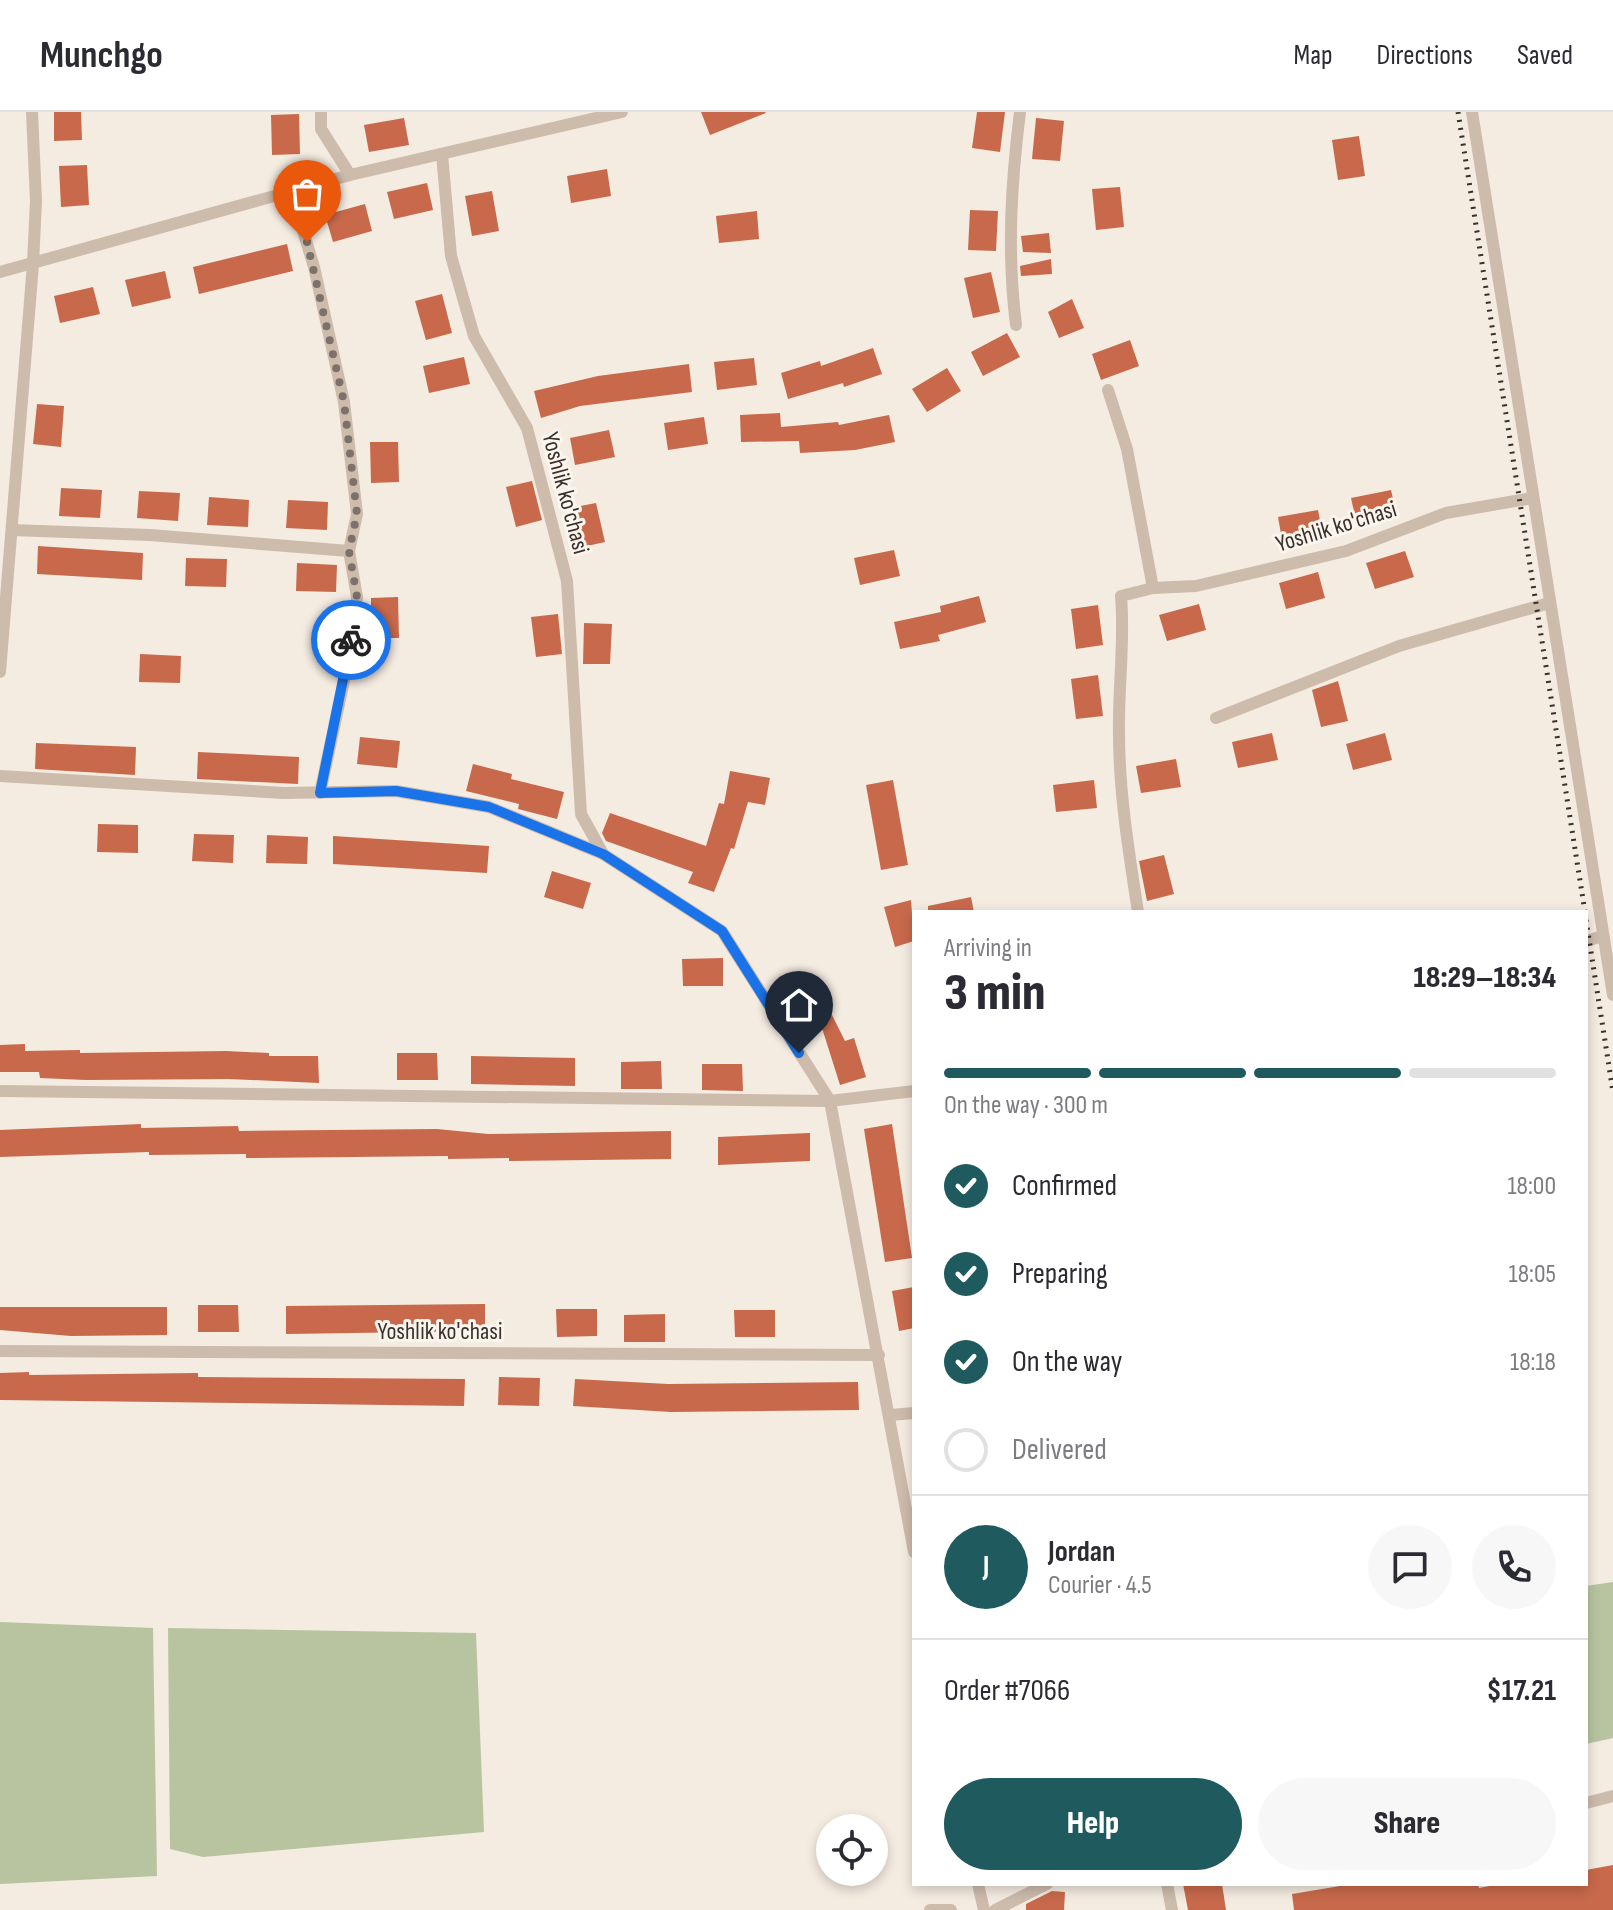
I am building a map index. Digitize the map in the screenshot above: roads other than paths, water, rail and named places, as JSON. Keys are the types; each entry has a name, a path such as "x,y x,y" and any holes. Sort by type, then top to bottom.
{"street":[{"path":"0,672 33,264 36,201 32,112"},
{"path":"321,112 321,129 350,175"},
{"path":"0,272 350,175 622,112"},
{"path":"1016,325 1009,271 1010,186 1020,112"},
{"path":"1472,112 1613,995"},
{"name":"Yoshlik ko'chasi","path":"442,154 451,256 474,336 527,428 567,581 581,814 603,854"},
{"path":"291,191 314,267 344,402 357,514 349,551 357,597 349,657 320,793"},
{"path":"1108,390 1127,449 1153,588"},
{"name":"Yoshlik ko'chasi","path":"1138,910 1126,837 1119,732 1125,641 1121,596 1153,588 1196,586 1331,554 1446,513 1532,498"},
{"path":"12,530 150,535 349,551"},
{"path":"1216,718 1399,646 1549,603"},
{"name":"Yoshlik ko'chasi","path":"0,776 320,793 396,791 489,807 603,854 722,931 830,1101 912,1541"},
{"path":"1588,940 1603,936"},
{"path":"0,1091 830,1101 912,1091"},
{"name":"Yoshlik ko'chasi","path":"0,1351 879,1355"},
{"path":"890,1415 912,1413"},
{"path":"1588,1802 1613,1796"},
{"path":"978,1886 984,1910"},
{"path":"995,1910 1043,1886"},
{"path":"1167,1886 1172,1910"},
{"path":"930,1910 951,1910"}],"railway":[{"path":"1458,112 1585,910"},
{"path":"1588,933 1613,1092"}]}
